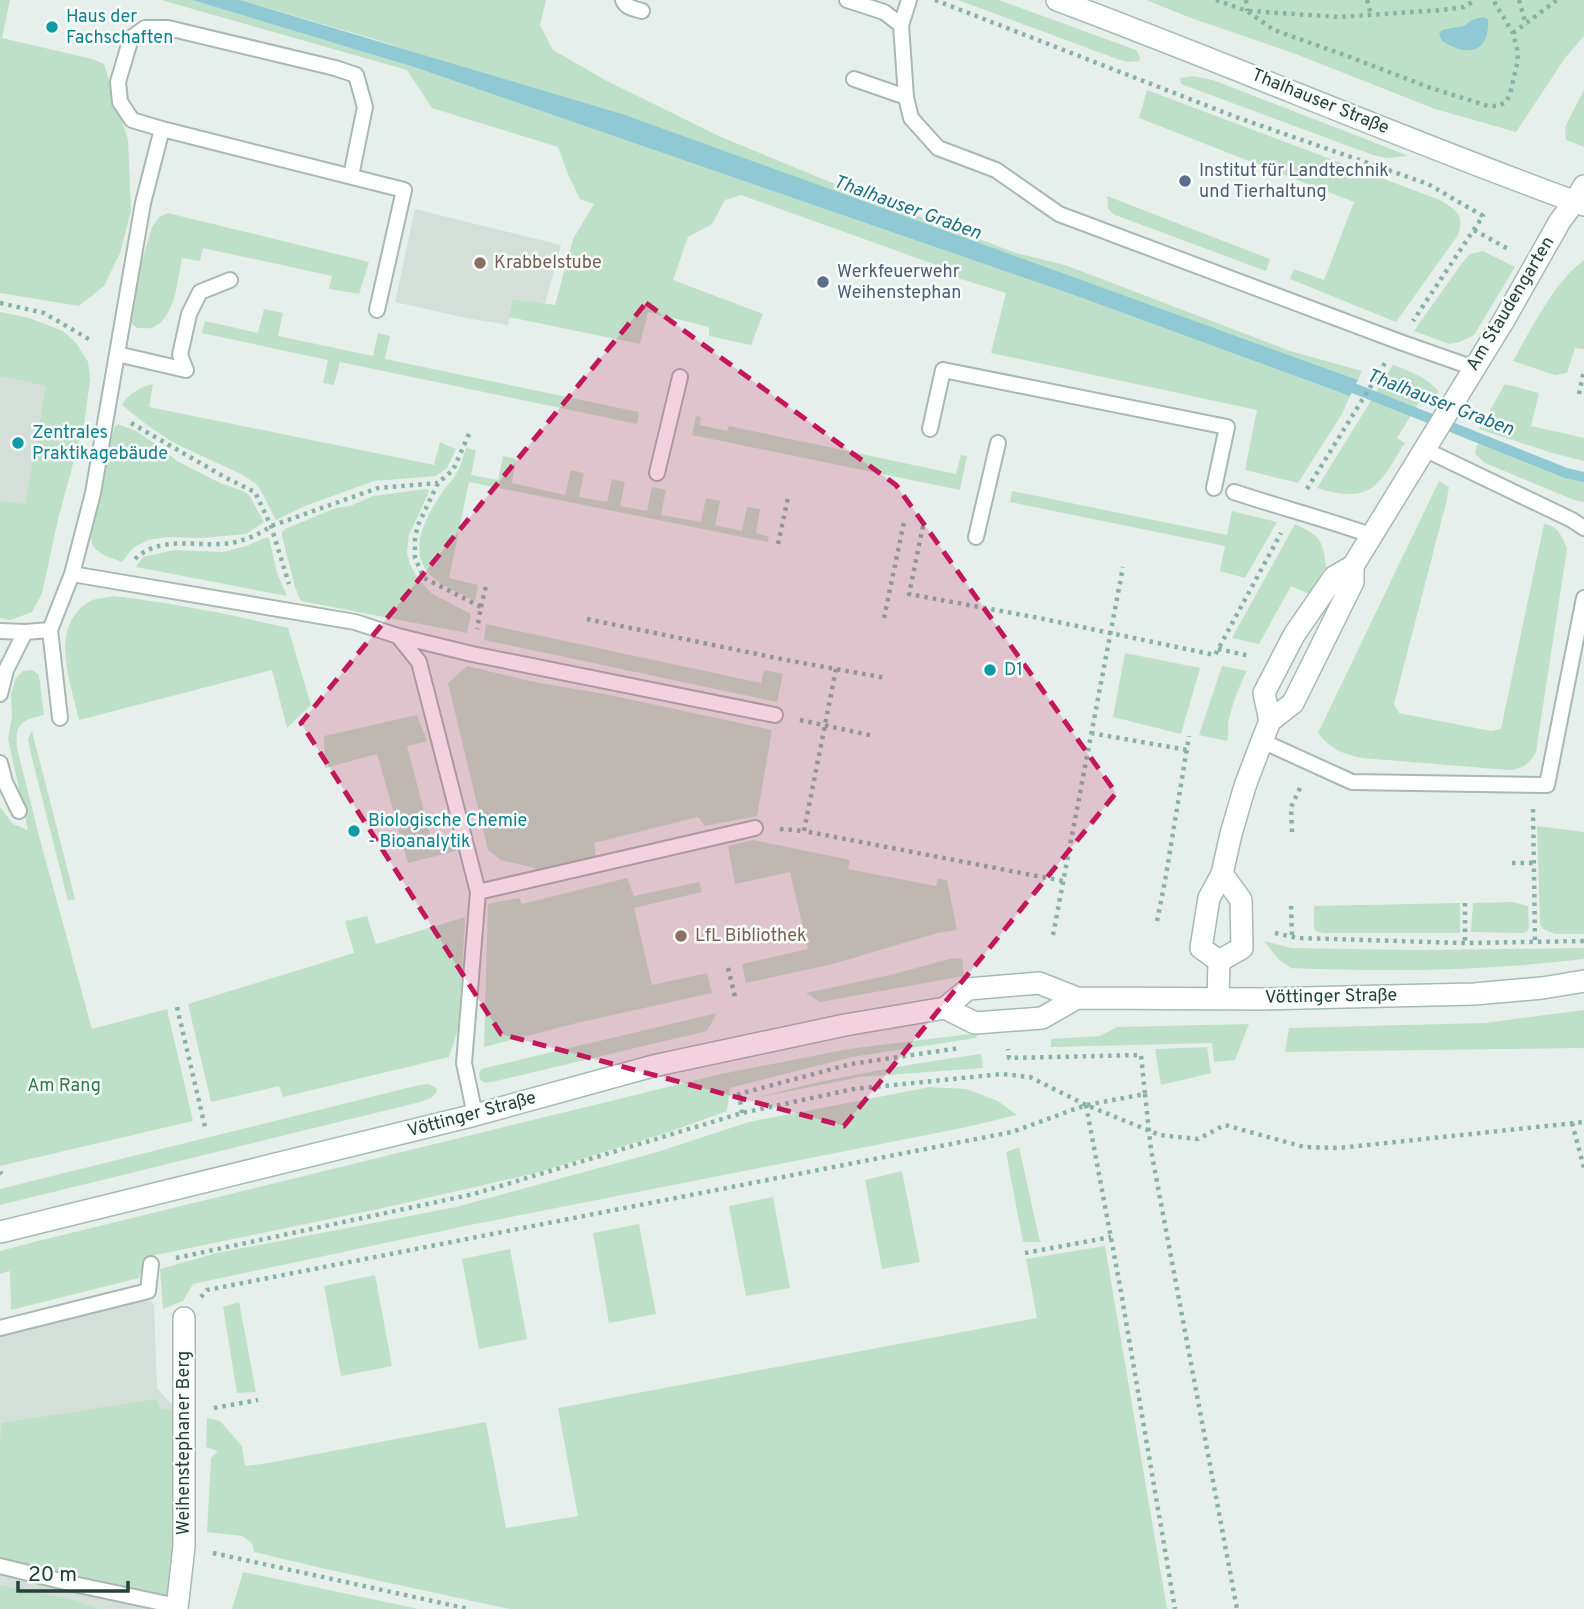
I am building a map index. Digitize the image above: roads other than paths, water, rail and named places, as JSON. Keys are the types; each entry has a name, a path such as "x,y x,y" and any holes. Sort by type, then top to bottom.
{"main road":[{"name":"Thalhauser Straße","path":"1057,0 1170,42 1501,175 1581,197"},
{"name":"Am Staudengarten","path":"1219,961 1201,948 1209,898 1223,874 1245,786 1266,731 1293,703 1353,582 1353,566 1370,535 1504,320 1560,221 1581,197"},
{"name":"Am Staudengarten","path":"1266,731 1264,693 1278,665 1294,635 1334,577 1353,566"},
{"path":"1217,998 1219,961 1242,948 1241,900 1223,874"},
{"name":"Vöttinger Straße","path":"0,1231 475,1115 653,1066 865,1020 945,1008 968,989 1039,983 1077,998 1263,999 1474,994 1584,981"},
{"name":"Vöttinger Straße","path":"945,1008 975,1023 1042,1018 1077,998"},
{"name":"Weihenstephaner Berg","path":"177,1608 184,1546 184,1318"}],"lane":[{"path":"623,0 631,8 642,11"},
{"path":"847,0 884,12 901,24"},
{"path":"909,0 901,24 906,97 911,118 938,148 996,170 1059,214 1474,368"},
{"path":"351,176 365,107 356,75 168,28 145,28 131,37 118,82 120,102 132,120 404,190 377,310"},
{"path":"854,79 906,97"},
{"path":"61,718 50,630 72,574 93,494 143,203 162,129"},
{"path":"117,354 186,370 180,355 189,314 200,292 230,280"},
{"path":"930,429 943,370 1227,427 1214,488"},
{"path":"657,472 680,377"},
{"path":"976,537 998,443"},
{"path":"1425,448 1584,528"},
{"path":"1234,492 1370,535"},
{"path":"72,574 355,622 398,636 472,654 775,715"},
{"path":"1266,731 1352,782 1547,785 1584,598"},
{"path":"0,631 50,630"},
{"path":"0,694 6,670 25,632"},
{"path":"398,636 419,662 478,892 464,1063 475,1115"},
{"path":"0,763 5,782 19,811"},
{"path":"478,892 755,828"},
{"path":"0,1328 148,1291 151,1264"},
{"path":"0,1566 177,1608"}],"water":[{"path":"192,0 240,0 625,115 1358,380 1350,396 1071,294 417,68"},
{"path":"1483,17 1488,19 1488,31 1481,46 1468,50 1460,49 1442,41 1439,34 1442,30 1464,26"}],"waterway":[{"name":"Thalhauser Graben","path":"1341,383 1566,473 1584,477"}],"place":[{"name":"Haus der Fachschaften","path":"52,27"},
{"name":"Institut für Landtechnik und Tierhaltung","path":"1185,181"},
{"name":"Krabbelstube","path":"480,263"},
{"name":"Werkfeuerwehr Weihenstephan","path":"823,282"},
{"name":"Zentrales Praktikagebäude","path":"18,443"},
{"name":"D1","path":"990,670"},
{"name":"Biologische Chemie - Bioanalytik","path":"354,831"},
{"name":"LfL Bibliothek","path":"681,936"}],"park label":[{"name":"Am Rang","path":"64,1086"}]}
